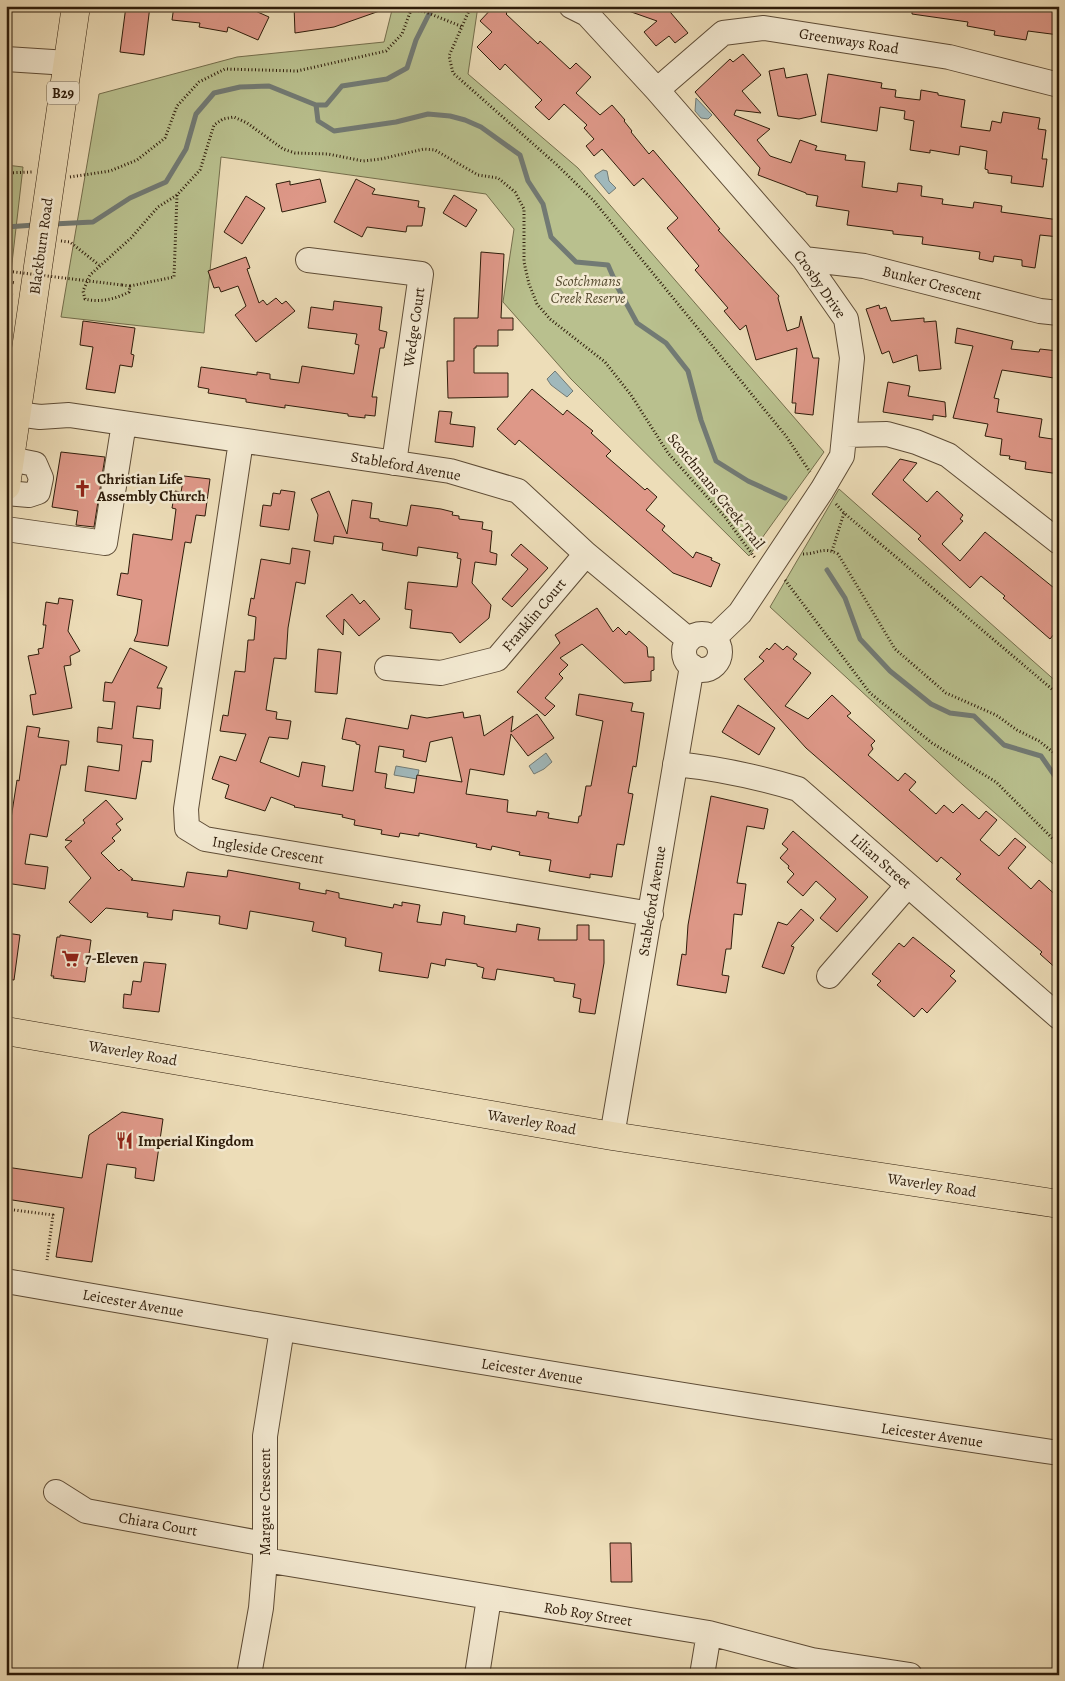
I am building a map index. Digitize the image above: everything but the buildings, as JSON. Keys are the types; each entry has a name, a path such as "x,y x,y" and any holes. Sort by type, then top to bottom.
{"main road":[{"name":"Blackburn Road","path":"6,486 76,6"},
{"name":"Waverley Road","path":"6,1032 612,1136 1059,1204"}],"street":[{"name":"Crosby Drive","path":"571,6 587,14 657,90 804,259 846,320 852,358 846,435 842,456 822,490 781,574 714,638"},
{"name":"Greenways Road","path":"657,90 723,33 764,28 949,57 1059,85"},
{"path":"6,60 68,64"},
{"name":"Bunker Crescent","path":"804,259 864,266 1040,310 1059,313"},
{"name":"Wedge Court","path":"308,260 421,274 394,463"},
{"name":"Stableford Avenue","path":"18,406 42,401 69,415 450,472 518,491 586,554 689,640"},
{"path":"6,529 105,543 124,423"},
{"path":"846,435 887,434 916,442 948,455 1059,542"},
{"name":"Ingleside Crescent","path":"241,441 186,808 187,828 205,839 651,914"},
{"path":"6,493 30,495 38,492 41,478 35,464 10,459"},
{"name":"Franklin Court","path":"387,668 441,673 498,659 586,554"},
{"path":"700,634 706,634 714,638 720,649 720,655 715,664 704,670 692,666 685,656 689,640 700,634"},
{"name":"Stableford Avenue","path":"612,1136 692,666"},
{"name":"Lilian Street","path":"675,764 708,768 776,782 798,789 1059,1017"},
{"path":"829,976 908,885"},
{"name":"Leicester Avenue","path":"6,1281 282,1330 810,1416 1059,1453"},
{"name":"Margate Crescent","path":"249,1675 261,1608 265,1552 265,1436 282,1330"},
{"name":"Chiara Court","path":"56,1492 86,1512 265,1552"},
{"name":"Rob Roy Street","path":"265,1552 489,1598 709,1633 812,1660 910,1675"},
{"path":"477,1675 489,1598"},
{"path":"702,1675 709,1633"}],"path":[{"path":"471,6 450,56 453,73 557,165 593,200 786,436 822,490 844,513 1059,695"},
{"path":"50,180 110,171 137,160 165,138 178,106 199,82 225,69 297,71 386,51 402,34 409,8 423,11 463,27"},
{"name":"Scotchmans Creek Trail","path":"130,286 129,292 122,296 96,302 85,299 83,291 90,275 131,238 158,207 177,195 200,170 214,125 222,119 234,117 247,123 283,149 295,153 328,154 363,161 381,159 424,149 435,150 478,175 498,178 515,192 524,209 524,262 528,284 537,304 550,319 605,362 631,395 668,453 725,517 753,556 781,574"},
{"path":"6,271 130,286 174,277 177,195"},
{"path":"43,230 70,242 99,266"},
{"path":"6,282 15,283"},
{"path":"832,551 844,513"},
{"path":"798,560 803,554 824,549 838,554 895,649 946,693 996,714 1017,730 1039,741 1059,758"},
{"path":"781,574 870,693 932,743 996,782 1059,845"},
{"path":"14,1210 53,1215 47,1260"}],"green space":[{"name":"Scotchmans Creek Reserve","path":"393,6 478,6 468,74 578,168 824,452 749,556 571,379 503,302 514,229 486,194 221,157 204,333 61,317 99,94 237,57 384,42"},
{"path":"6,165 23,167 8,298 6,298"},
{"path":"839,489 1059,684 1059,869 963,785 770,607"}],"water":[{"path":"696,98 712,115 708,119 701,118 695,111"},
{"path":"603,170 607,171 609,181 616,188 609,194 595,177 595,175"},
{"path":"555,371 573,391 567,397 551,385 547,379"},
{"path":"546,753 552,762 534,774 529,766"},
{"path":"396,766 419,770 417,779 394,775"}],"waterway":[{"path":"53,224 93,222 130,198 166,182 186,149 196,114 214,93 240,87 269,86 316,105 326,105 342,86 387,79 407,68 416,40 433,6"},
{"path":"316,105 318,121 334,131 396,122 428,114 450,116 481,127 520,155 528,181 543,204 551,237 576,262 608,265 637,323 666,343 688,371 701,420 716,461 748,481 785,498"},
{"path":"6,227 35,225"},
{"path":"827,570 845,598 860,639 890,671 931,704 950,713 974,716 1004,745 1041,756 1059,782"}],"place":[{"name":"Christian Life Assembly Church","path":"83,488"},
{"name":"7-Eleven","path":"71,958"},
{"name":"Imperial Kingdom","path":"124,1141"}]}
